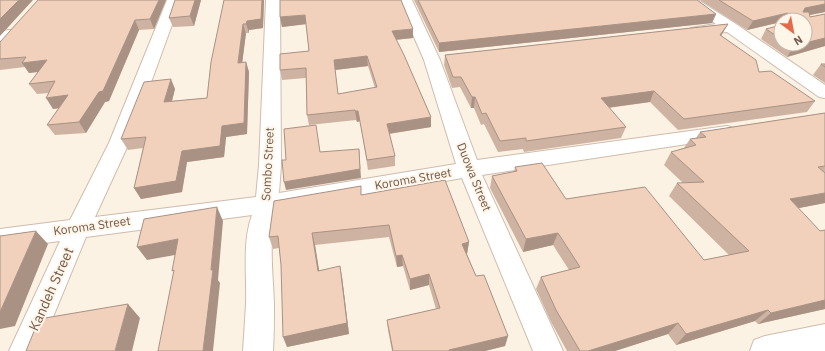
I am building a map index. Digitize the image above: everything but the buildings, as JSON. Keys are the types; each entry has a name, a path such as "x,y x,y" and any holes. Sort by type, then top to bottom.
{"street":[{"name":"Kandeh Street","path":"24,351 78,228 118,143 174,0"},
{"name":"Duowa Street","path":"405,0 438,60 469,169 548,351"},
{"path":"689,0 731,27 825,93"},
{"name":"Sombo Street","path":"258,351 261,222 267,204 270,165 271,64 278,1"},
{"path":"684,32 731,27"},
{"path":"0,48 10,32"},
{"path":"745,37 762,32"},
{"name":"Koroma Street","path":"0,239 267,204 469,169 746,129"},
{"path":"765,351 825,338"}]}
